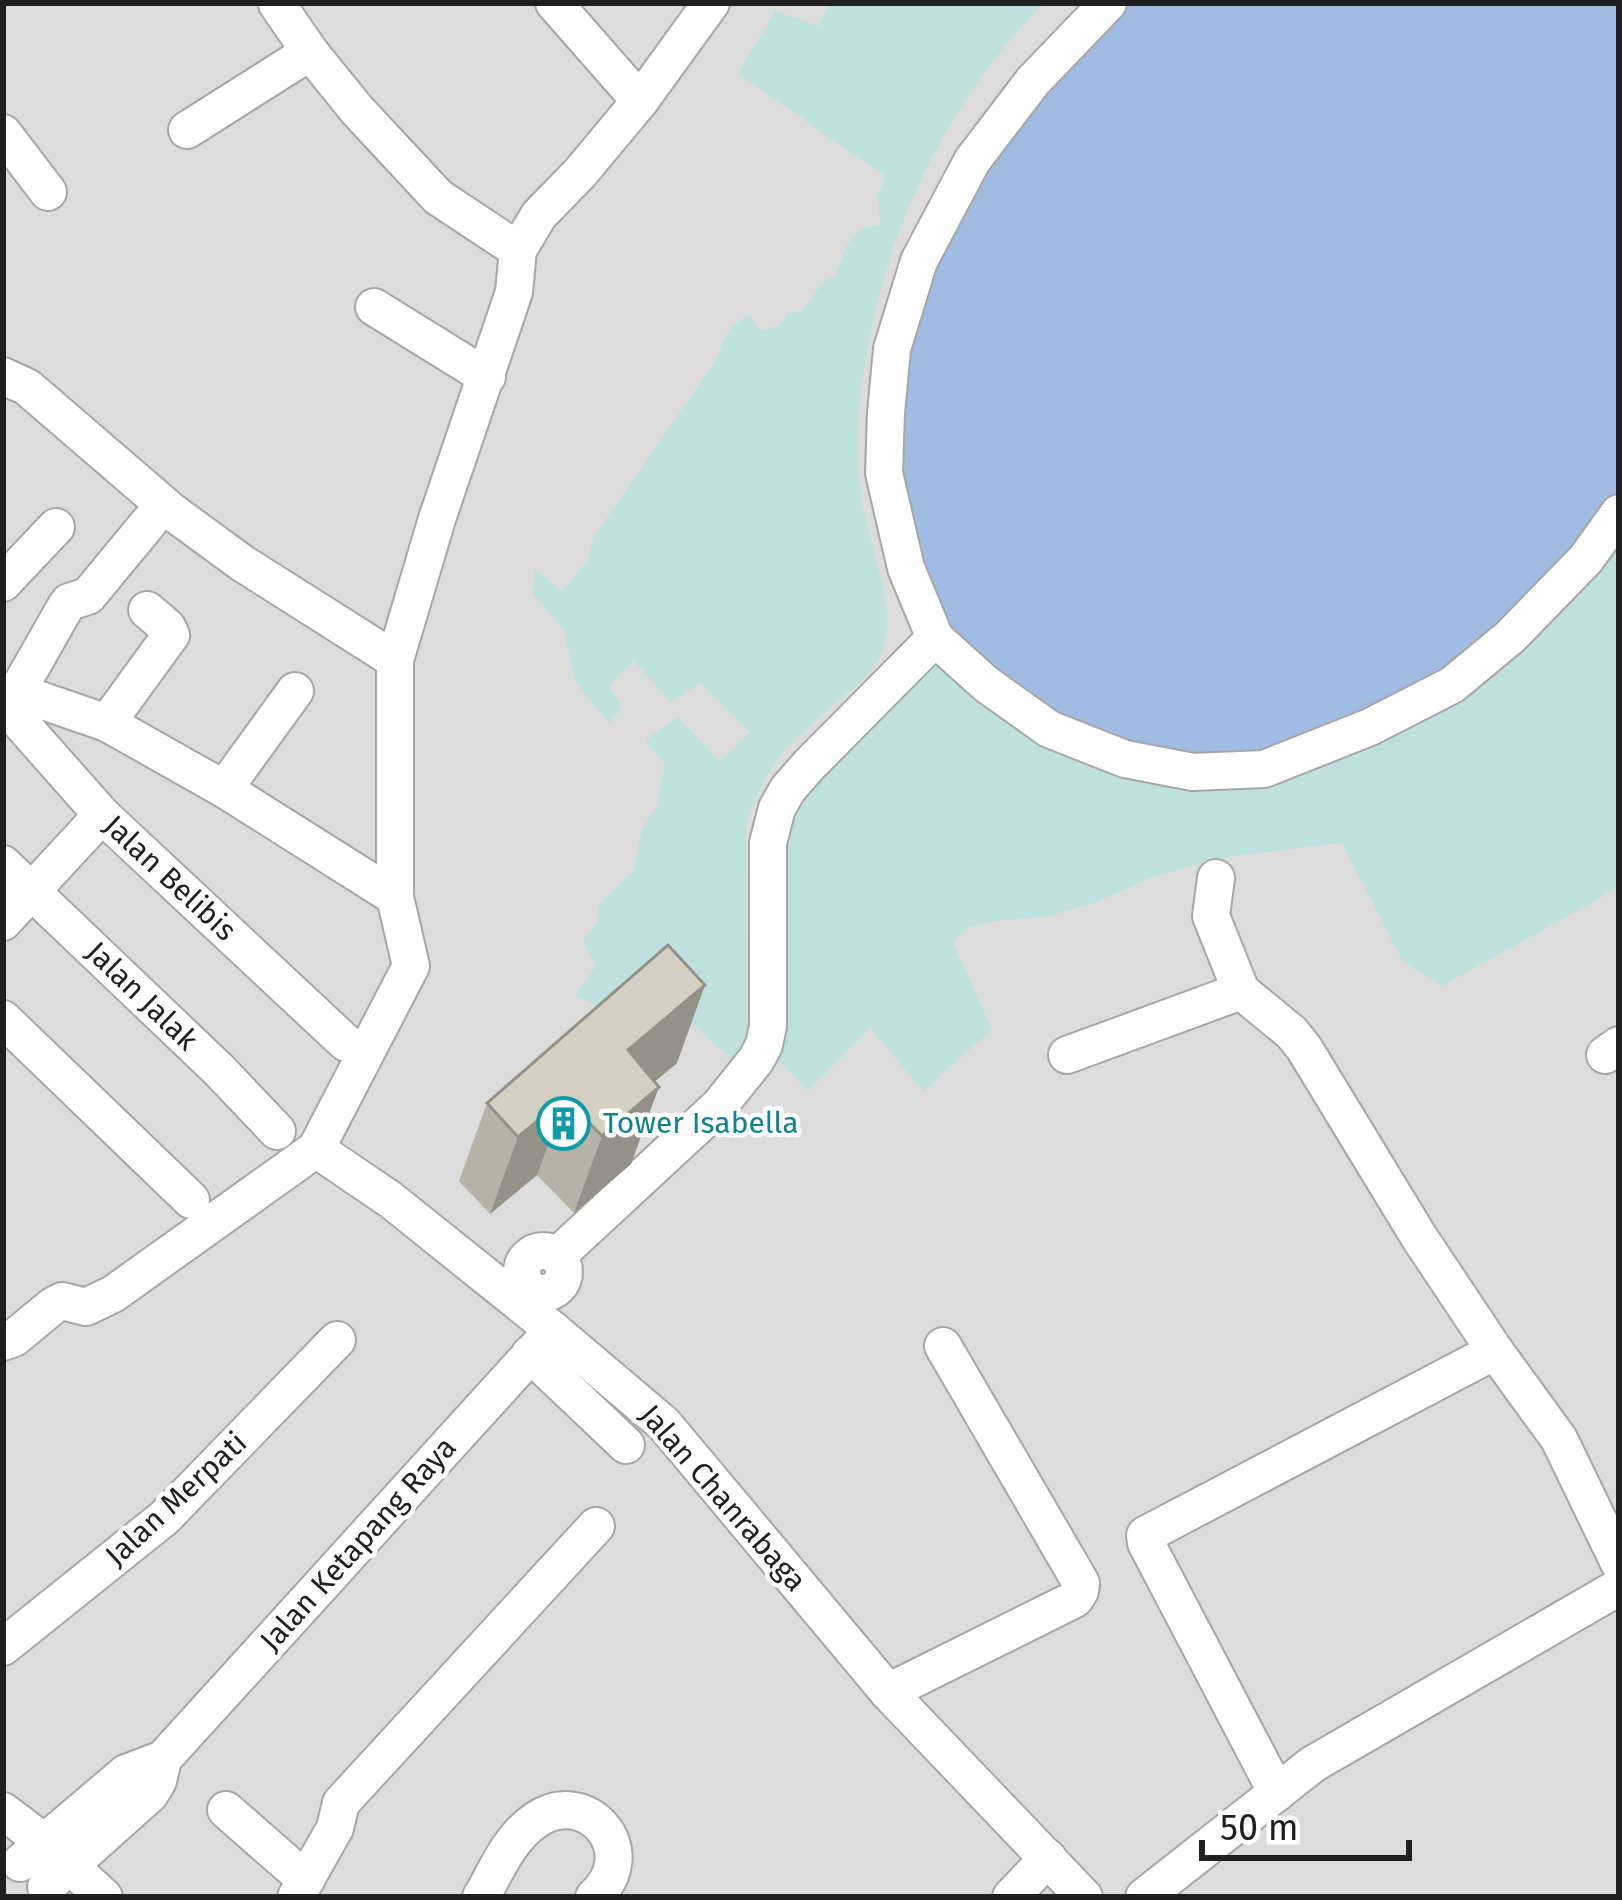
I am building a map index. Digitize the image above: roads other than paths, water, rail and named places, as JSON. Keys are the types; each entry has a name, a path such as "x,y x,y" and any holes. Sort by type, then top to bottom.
{"street":[{"path":"554,3 640,101"},
{"path":"3,1342 62,1301 86,1307 113,1294 316,1149 411,966 395,897 395,660 514,292 518,250 539,214 640,101 711,3"},
{"path":"1108,3 1033,81 972,161 919,261 892,349 884,473 906,568 935,638 986,684 1049,729 1125,759 1164,767 1193,772 1264,770 1370,727 1452,685 1510,637 1586,560 1619,513"},
{"path":"278,4 357,110 438,197 518,250"},
{"path":"187,130 310,52"},
{"path":"3,134 49,192"},
{"path":"374,308 487,377"},
{"path":"3,376 27,387 171,512 395,660"},
{"path":"150,520 88,596 65,606 8,696 107,723 224,789 395,897"},
{"path":"3,583 56,527"},
{"path":"107,723 171,635 147,610"},
{"path":"545,1270 719,1106 756,1060 768,1026 768,843 777,808 808,765 935,638"},
{"path":"224,789 295,691"},
{"name":"Jalan Belibis","path":"8,696 102,815 346,1043"},
{"path":"3,922 102,815"},
{"name":"Jalan Jalak","path":"3,864 278,1131"},
{"path":"1216,878 1211,916 1241,991 1298,1040 1419,1237 1559,1439 1619,1563"},
{"path":"1067,1055 1241,991"},
{"path":"3,1019 191,1200"},
{"name":"Jalan Chanrabaga","path":"316,1149 457,1252 542,1342 676,1436 888,1692 1084,1897"},
{"path":"457,1252 489,1263 545,1270"},
{"path":"545,1270 551,1300 542,1342 626,1445"},
{"name":"Jalan Merpati","path":"3,1647 164,1518 338,1340"},
{"name":"Jalan Ketapang Raya","path":"40,1867 150,1794 163,1759 542,1342"},
{"path":"888,1692 1075,1599 1082,1588 943,1346"},
{"path":"1276,1793 1145,1535 1495,1351"},
{"path":"275,1853 341,1802 596,1526"},
{"path":"1144,1897 1313,1764 1619,1587"},
{"path":"226,1810 275,1853 301,1888 335,1828 341,1802"},
{"path":"3,1811 40,1867 104,1897"},
{"path":"482,1897 523,1831 538,1818 565,1811 594,1820 611,1839 615,1859 611,1876 595,1897"},
{"path":"1012,1897 1048,1858"}],"water":[{"path":"1108,3 1619,3 1619,513 1586,559 1370,727 1193,772 990,687 906,568 884,473 919,261"}],"place":[{"name":"Tower Isabella","path":"564,1123"}]}
